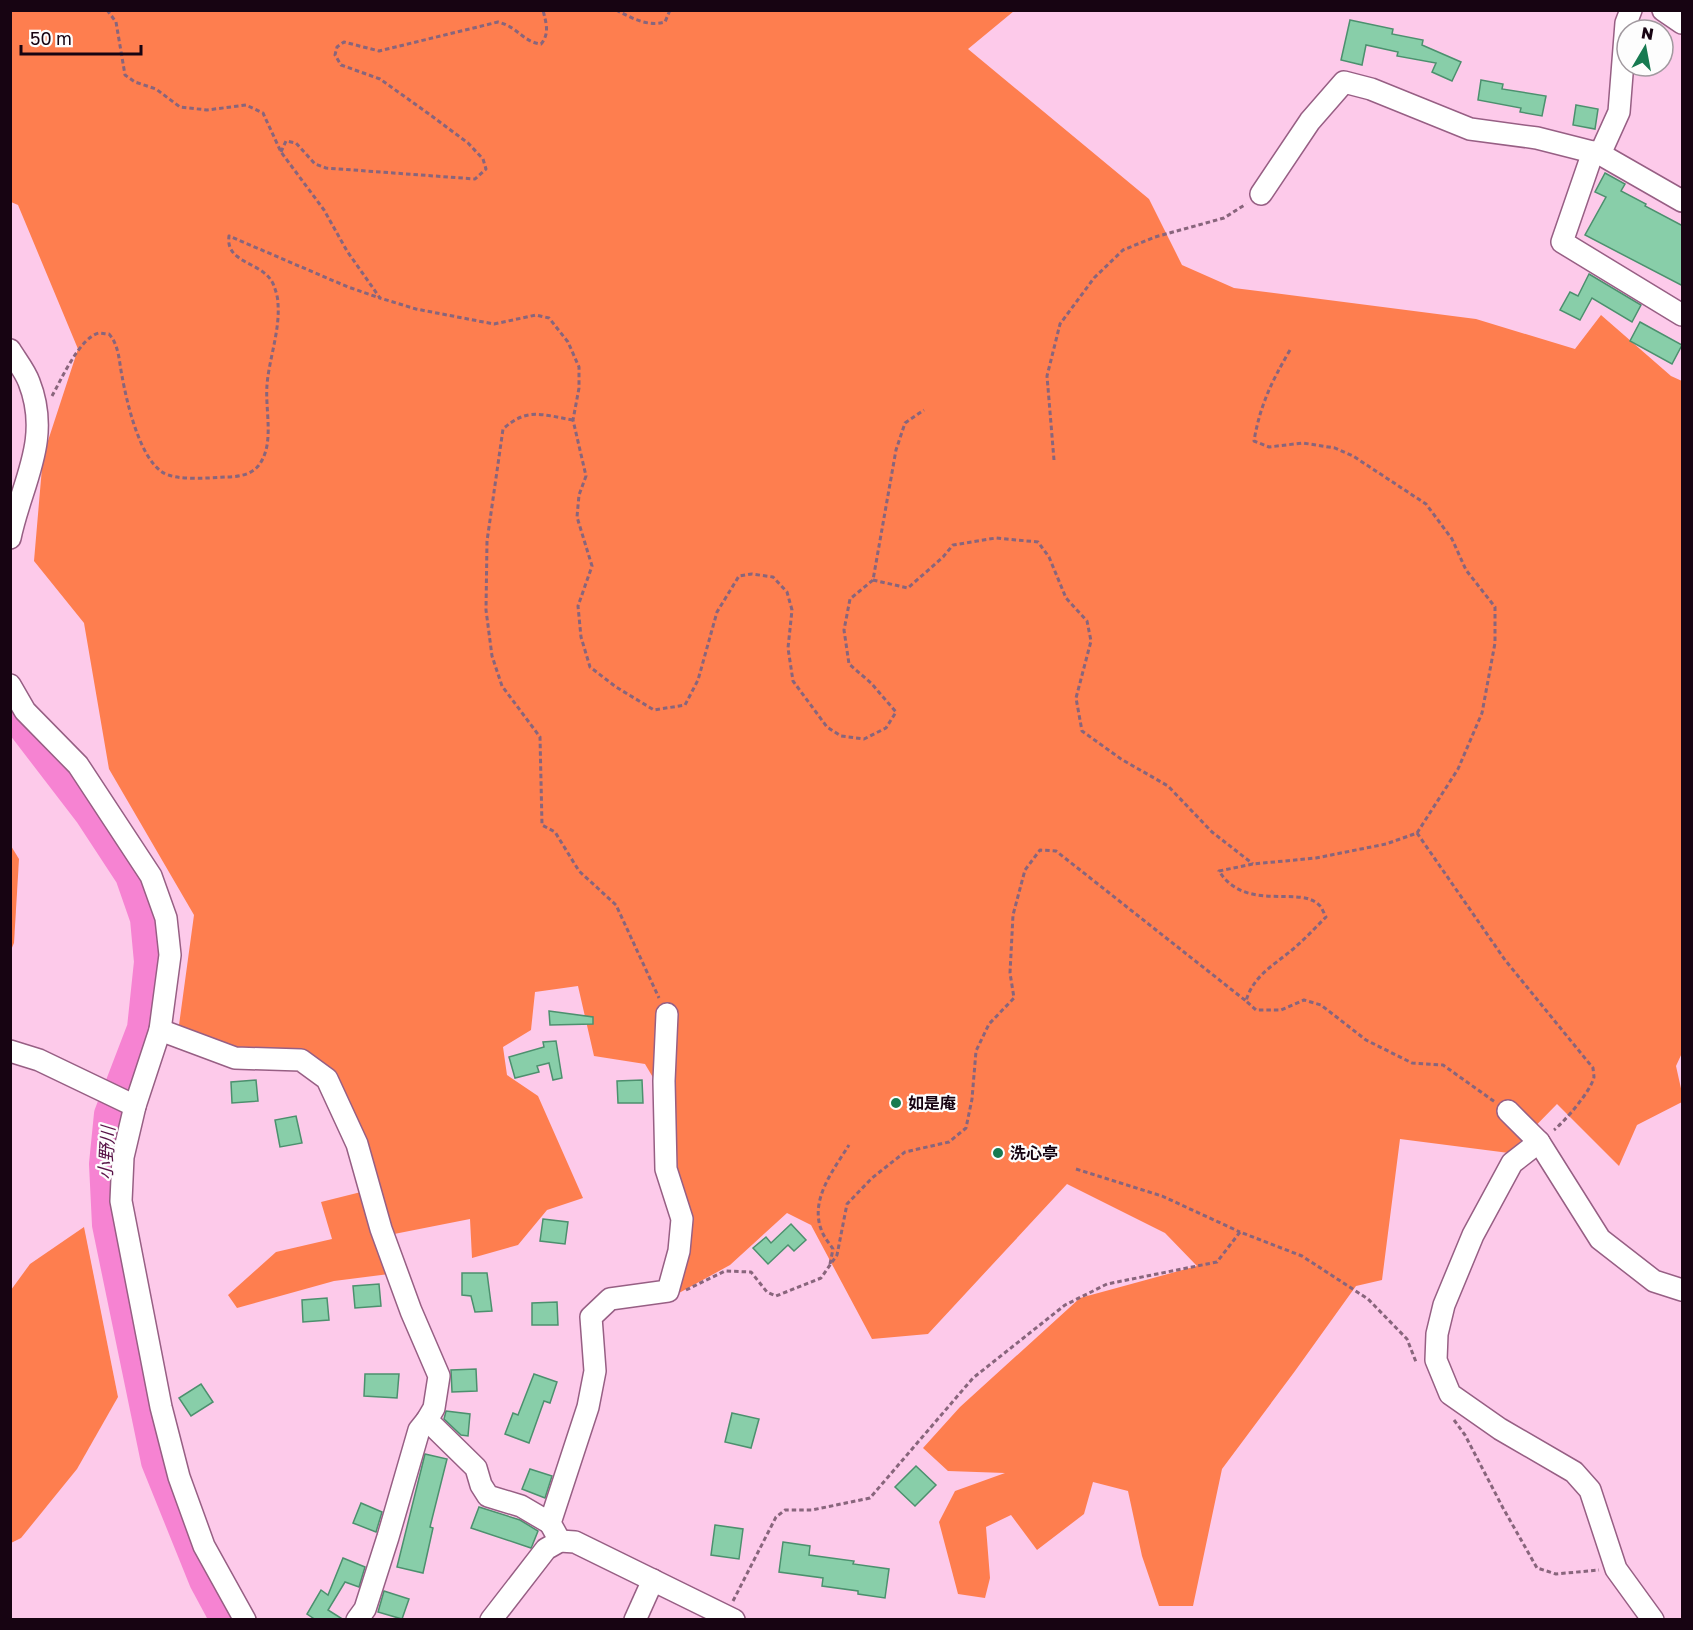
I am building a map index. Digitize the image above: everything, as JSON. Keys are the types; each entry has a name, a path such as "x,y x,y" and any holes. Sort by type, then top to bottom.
{"street":[{"path":"1632,10 1626,23 1619,112 1597,153 1562,243 1683,315"},
{"path":"1663,10 1683,23"},
{"path":"1261,194 1310,121 1344,82 1371,89 1470,129 1537,138 1597,153 1683,201"},
{"path":"10,350 29,381 37,417 34,459 10,538"},
{"path":"10,685 25,711 78,765 151,876 166,918 170,955 160,1030 135,1106 123,1157 121,1201 161,1407 179,1477 204,1546 244,1620"},
{"path":"490,1620 546,1548 555,1532 588,1407 595,1371 591,1317 610,1299 668,1291 679,1251 682,1219 666,1169 664,1081 666,1014"},
{"path":"160,1030 235,1058 301,1060 327,1079 357,1144 381,1229 411,1311 439,1376 434,1407 418,1430 381,1557 364,1609 357,1620"},
{"path":"10,1051 39,1060 135,1106"},
{"path":"1508,1111 1539,1142 1600,1239 1654,1281 1683,1290"},
{"path":"1539,1142 1512,1163 1473,1235 1444,1305 1437,1334 1436,1359 1450,1394 1500,1429 1574,1472 1590,1490 1616,1569 1653,1620"},
{"path":"427,1420 476,1468 481,1485 488,1496 521,1506 555,1532 730,1617"},
{"path":"635,1620 653,1581"}],"path":[{"path":"107,10 116,22 125,75 135,82 156,89 180,107 207,110 246,105 263,113 281,152 324,210 347,251 380,298"},
{"path":"281,152 285,141 296,143 315,164 326,168 475,179 486,169 483,159 468,143 380,79 341,65 335,55 337,47 344,42 379,51 498,22 510,25 532,43 541,44 546,38 547,27 543,10"},
{"path":"616,10 643,23 656,25 664,22 670,10"},
{"path":"1054,460 1047,376 1060,324 1094,278 1123,250 1155,237 1224,218 1261,194"},
{"path":"37,417 88,338 98,333 109,334 116,341 136,433 150,459 162,472 190,478 226,477 247,475 261,463 268,442 267,386 278,304 274,284 262,270 234,255 227,245 229,236 348,288 416,309 494,324 536,315 549,318 568,342 579,367 579,388 573,420 586,476 579,495 577,517 592,566 578,606 581,637 590,667 616,687 654,710 686,705 698,680 717,612 739,576 752,574 773,578 787,592 792,610 788,648 793,681 826,727 841,736 864,739 886,728 896,711 871,683 849,664 844,630 850,600 873,580 896,450 905,423 924,410"},
{"path":"1246,1000 1249,990 1265,969 1293,949 1326,917 1319,904 1306,898 1260,897 1226,882 1219,871 1253,864 1316,858 1386,844 1417,833 1458,769 1482,713 1495,643 1495,607 1466,570 1452,539 1426,504 1353,456 1335,448 1304,443 1269,447 1254,441 1268,388 1290,350"},
{"path":"573,420 534,413 514,419 502,429 487,541 486,609 492,656 502,686 540,737 542,825 555,832 579,872 616,905 666,1014"},
{"path":"873,580 908,588 953,545 996,538 1038,542 1049,557 1066,598 1087,621 1091,640 1076,698 1082,731 1121,759 1168,786 1212,832 1253,864"},
{"path":"1417,833 1505,960 1593,1068 1594,1077 1565,1120 1539,1142"},
{"path":"668,1291 679,1293 725,1271 751,1272 767,1292 776,1296 821,1278 837,1255 847,1204 905,1152 949,1142 966,1128 972,1099 976,1051 989,1024 1014,998 1010,973 1013,915 1025,870 1040,850 1056,851 1256,1010 1281,1010 1304,1000 1321,1005 1366,1040 1412,1064 1443,1065 1508,1111"},
{"path":"830,1266 833,1249 821,1229 818,1214 824,1184 849,1145"},
{"path":"1076,1169 1162,1196 1240,1232 1302,1256 1368,1299 1407,1339 1418,1366"},
{"path":"730,1617 776,1517 785,1510 812,1510 870,1498 973,1378 1065,1305 1107,1284 1217,1262 1240,1232"},
{"path":"1453,1419 1465,1435 1537,1568 1556,1574 1616,1569"}],"shaded area":[{"path":"10,11 1014,11 968,49 1149,199 1182,265 1234,288 1476,319 1575,349 1601,315 1671,376 1682,381 1682,1053 1676,1066 1682,1102 1637,1125 1619,1166 1557,1104 1509,1153 1400,1139 1382,1280 1356,1286 1222,1469 1193,1606 1159,1606 1142,1556 1128,1491 1093,1482 1084,1514 1037,1550 1011,1515 986,1527 990,1578 985,1598 958,1594 939,1522 955,1491 1005,1473 948,1471 923,1448 960,1407 1080,1298 1197,1266 1165,1233 1067,1184 928,1334 872,1339 811,1225 787,1213 730,1265 679,1293 670,1282 680,1179 664,1096 645,1064 594,1056 578,986 535,992 531,1030 503,1047 507,1075 538,1096 583,1198 547,1210 518,1245 472,1258 470,1219 384,1236 397,1273 334,1281 237,1308 228,1295 276,1252 332,1239 321,1202 369,1190 327,1079 303,1054 235,1058 179,1025 194,915 109,769 84,623 34,561 43,456 78,349 18,205 11,202"},
{"path":"11,846 19,859 14,943 11,950"},
{"path":"84,1227 118,1397 77,1469 21,1538 11,1543 11,1290 30,1264"}],"building":[{"path":"1350,20 1393,29 1392,34 1423,40 1422,45 1461,62 1452,81 1432,72 1436,63 1397,56 1398,52 1366,45 1362,65 1341,60"},
{"path":"1481,80 1503,84 1502,89 1546,96 1542,116 1520,112 1521,108 1478,100"},
{"path":"1576,105 1598,109 1595,129 1573,125"},
{"path":"1605,173 1625,184 1621,191 1683,226 1683,286 1585,235 1606,197 1595,192"},
{"path":"1589,274 1641,305 1632,322 1592,298 1580,320 1560,310 1570,292 1578,296"},
{"path":"1640,322 1682,345 1672,364 1630,341"},
{"path":"549,1011 593,1017 593,1024 550,1025"},
{"path":"556,1041 562,1078 553,1080 549,1063 537,1066 539,1072 515,1078 509,1057 544,1047 543,1042"},
{"path":"256,1080 258,1101 232,1103 231,1082"},
{"path":"642,1080 643,1103 618,1103 617,1081"},
{"path":"296,1116 302,1143 280,1147 275,1120"},
{"path":"543,1219 568,1222 565,1244 540,1241"},
{"path":"791,1224 806,1240 794,1251 788,1245 768,1264 753,1248 766,1237 771,1243"},
{"path":"462,1273 487,1273 492,1311 475,1312 471,1296 462,1295"},
{"path":"379,1284 381,1306 355,1308 353,1286"},
{"path":"327,1298 329,1320 303,1322 302,1300"},
{"path":"557,1302 558,1325 532,1325 532,1303"},
{"path":"476,1369 477,1391 452,1392 451,1370"},
{"path":"365,1374 399,1374 397,1398 364,1396"},
{"path":"534,1374 557,1382 550,1403 544,1401 529,1443 505,1434 513,1413 518,1415"},
{"path":"201,1384 213,1402 191,1416 179,1398"},
{"path":"446,1411 470,1414 468,1436 461,1435 444,1419"},
{"path":"732,1413 759,1419 751,1448 725,1442"},
{"path":"425,1454 447,1459 430,1527 433,1528 423,1573 397,1567"},
{"path":"916,1466 936,1485 915,1506 895,1487"},
{"path":"530,1469 552,1476 545,1498 522,1489"},
{"path":"361,1503 382,1512 376,1532 353,1523"},
{"path":"479,1507 520,1520 538,1531 531,1548 471,1528"},
{"path":"715,1525 743,1529 739,1559 711,1555"},
{"path":"783,1542 810,1546 809,1555 854,1561 853,1564 889,1569 885,1598 858,1594 858,1591 822,1586 823,1578 779,1572"},
{"path":"343,1558 365,1567 359,1587 345,1582 328,1610 344,1620 316,1620 307,1614 321,1590 328,1595"},
{"path":"384,1591 409,1599 402,1619 378,1612"}],"waterway":[{"name":"小野川","path":"10,715 89,815 129,876 144,919 148,962 141,1028 108,1114 103,1164 106,1225 155,1462 203,1581 224,1620"}],"place":[{"name":"如是庵","path":"896,1103"},
{"name":"洗心亭","path":"998,1153"}]}
